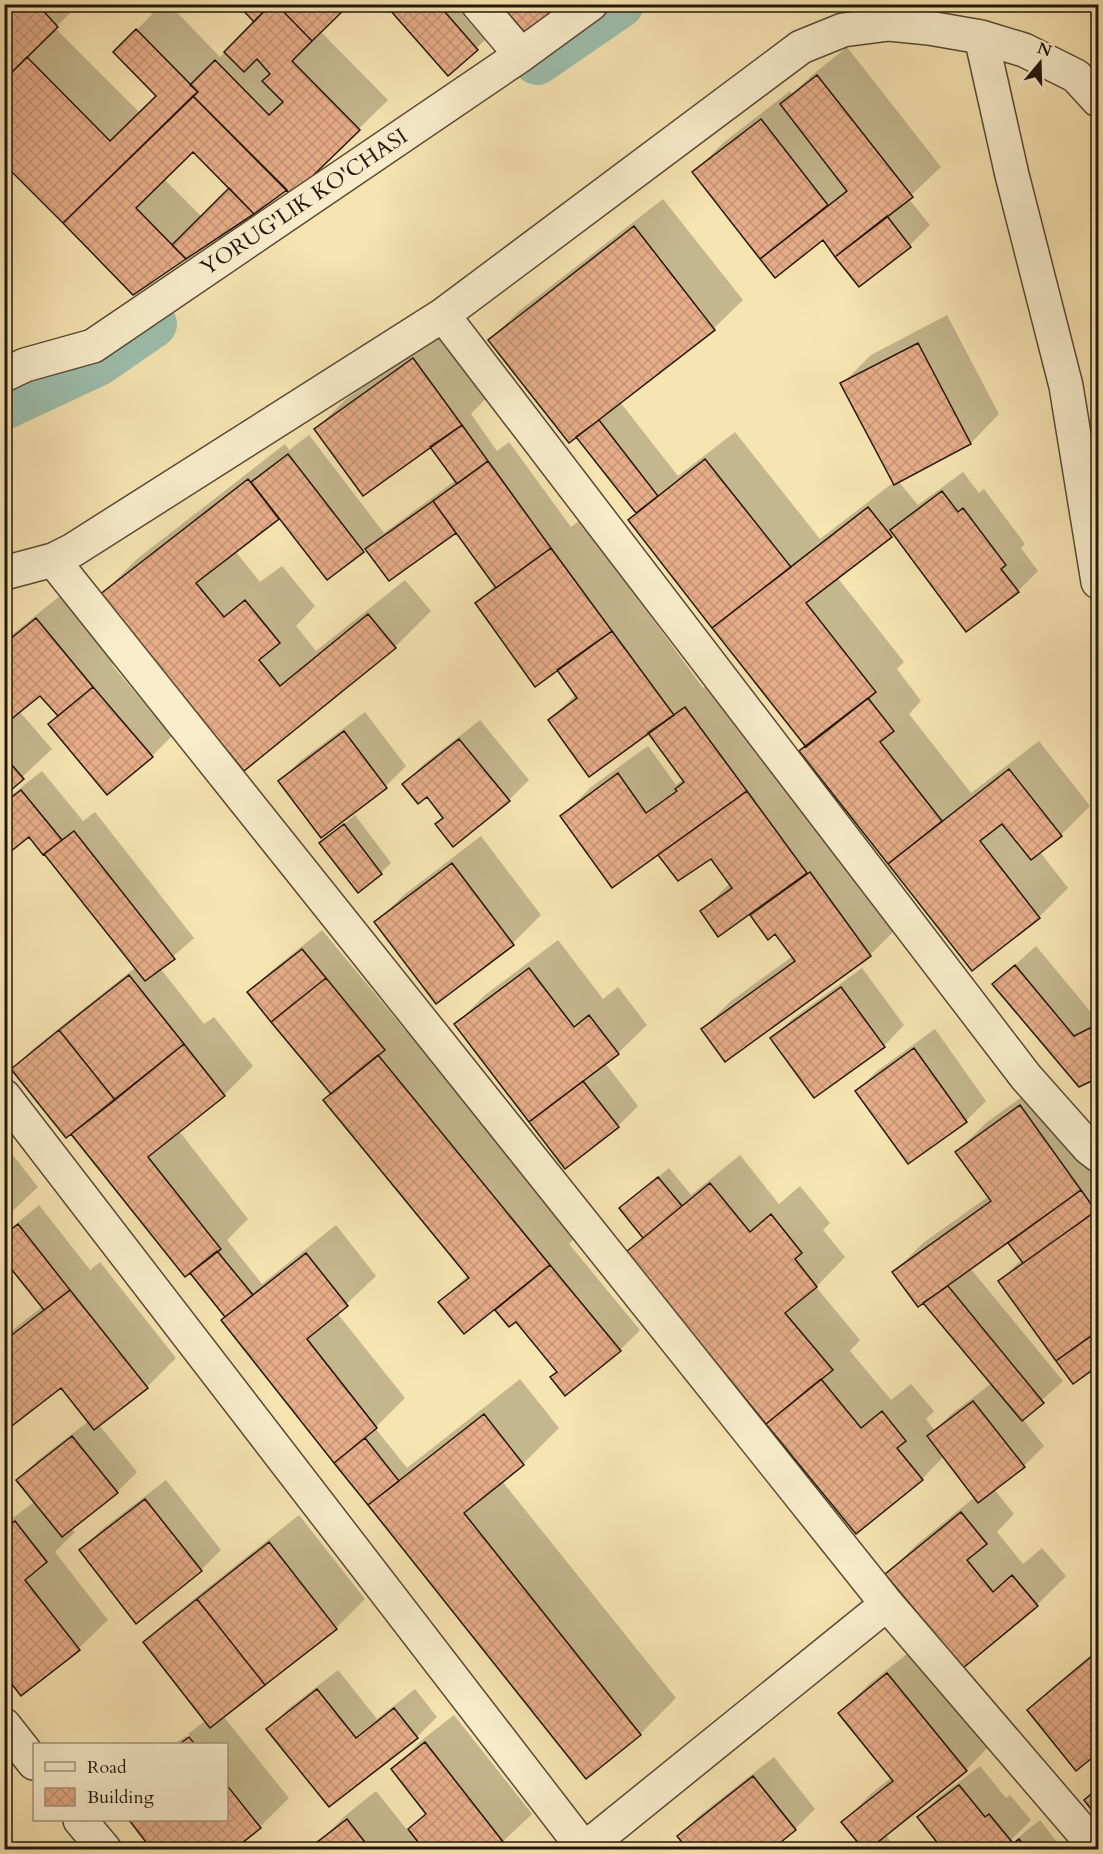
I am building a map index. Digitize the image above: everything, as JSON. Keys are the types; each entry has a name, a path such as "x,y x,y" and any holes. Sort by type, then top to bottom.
{"street":[{"path":"478,4 520,56"},
{"name":"YORUG'LIK KO'CHASI","path":"11,361 93,345 520,56 591,4"},
{"path":"4,573 53,560 83,544 443,315 801,47 843,30 889,24 981,37 1024,50 1076,76 1098,100"},
{"path":"981,37 1012,175 1066,386 1098,582"},
{"path":"443,315 1026,1077 1089,1148 1098,1155"},
{"path":"53,560 887,1604 1098,1850"},
{"path":"4,1096 584,1849 887,1604"},
{"path":"4,1725 33,1762"},
{"path":"81,1821 105,1850"}],"building":[{"path":"15,4 37,4 58,27 4,80 4,15"},
{"path":"237,4 271,4 254,22"},
{"path":"271,4 276,4 312,41 292,61 360,130 292,196 193,96 198,92 190,85 215,60 269,115 283,102 262,81 270,74 257,59 244,72 224,52"},
{"path":"276,4 345,4 347,7 312,41"},
{"path":"381,4 397,4 388,12"},
{"path":"397,4 438,4 478,50 448,76 390,10"},
{"path":"500,4 559,4 526,34"},
{"path":"136,29 198,92 63,223 4,164 4,80 27,57 110,141 156,96 113,52"},
{"path":"817,75 913,197 835,257 823,240 775,278 760,259 847,191 780,104"},
{"path":"193,96 287,190 254,214 193,152 136,208 186,259 133,295 63,223"},
{"path":"761,119 828,205 760,259 692,172"},
{"path":"229,188 254,214 186,259 172,245"},
{"path":"887,216 911,247 859,287 835,257"},
{"path":"634,226 715,330 569,443 488,340"},
{"path":"918,343 971,444 894,485 840,383"},
{"path":"413,358 462,425 363,496 314,429"},
{"path":"599,420 658,496 636,513 576,437"},
{"path":"462,425 488,461 457,484 430,447"},
{"path":"288,454 364,552 327,580 251,482"},
{"path":"705,459 791,567 712,628 628,520"},
{"path":"488,461 551,548 496,588 433,501"},
{"path":"248,479 279,519 196,583 224,617 245,600 280,643 259,660 280,686 368,614 396,648 244,771 99,595"},
{"path":"942,491 958,512 963,508 1006,565 1001,569 1019,592 966,632 890,530"},
{"path":"433,501 456,533 389,581 365,549"},
{"path":"868,507 892,537 806,603 876,692 806,747 712,628"},
{"path":"551,548 612,631 535,687 475,603"},
{"path":"36,618 93,687 58,716 40,696 4,725 4,644"},
{"path":"612,631 674,715 589,777 548,720 577,698 557,670"},
{"path":"93,687 153,757 107,795 48,724"},
{"path":"868,698 894,731 880,742 942,821 888,864 799,751"},
{"path":"685,707 747,791 612,888 560,816 618,773 646,813 677,791 675,789 684,782 648,733"},
{"path":"344,731 387,788 321,838 278,781"},
{"path":"459,739 510,801 453,847 435,824 443,818 427,797 418,804 402,784"},
{"path":"4,756 24,779 4,796"},
{"path":"1009,769 1062,836 1031,860 1002,824 980,841 1040,918 972,971 888,864"},
{"path":"21,790 62,840 43,855 29,837 10,852 4,844 4,803"},
{"path":"747,791 807,873 718,937 700,911 732,888 711,859 678,881 658,855"},
{"path":"344,824 382,874 358,893 319,843"},
{"path":"74,831 175,959 145,981 44,854"},
{"path":"452,863 514,945 436,1004 374,922"},
{"path":"810,872 871,956 725,1062 701,1029 795,961 775,934 768,940 750,915"},
{"path":"302,949 326,978 271,1022 247,992"},
{"path":"1015,965 1074,1036 1098,1024 1098,1078 1079,1087 992,984"},
{"path":"529,968 574,1027 589,1015 619,1054 529,1122 454,1024"},
{"path":"129,975 184,1044 115,1100 59,1030"},
{"path":"326,978 385,1050 331,1094 271,1022"},
{"path":"841,987 885,1047 814,1098 770,1038"},
{"path":"59,1030 115,1100 66,1138 11,1069"},
{"path":"184,1044 225,1096 148,1157 221,1249 185,1277 71,1134"},
{"path":"914,1048 967,1122 908,1164 855,1091"},
{"path":"378,1055 550,1265 464,1334 438,1302 469,1278 323,1100"},
{"path":"583,1081 619,1127 565,1169 529,1122"},
{"path":"1020,1105 1081,1190 918,1307 892,1272 991,1201 955,1152"},
{"path":"658,1177 682,1206 643,1238 619,1208"},
{"path":"710,1183 750,1232 771,1214 802,1253 795,1259 817,1287 785,1313 833,1370 766,1424 626,1252"},
{"path":"1081,1190 1096,1211 1023,1263 1008,1243"},
{"path":"4,1209 10,1217 4,1221"},
{"path":"1096,1211 1098,1214 1098,1331 1056,1361 998,1281"},
{"path":"18,1224 70,1290 44,1310 4,1260 4,1235"},
{"path":"217,1251 253,1295 225,1317 190,1273"},
{"path":"306,1253 348,1306 307,1339 377,1428 334,1463 221,1320"},
{"path":"550,1265 621,1351 565,1396 550,1377 557,1372 516,1322 509,1327 495,1310"},
{"path":"948,1286 1044,1403 1022,1421 923,1303"},
{"path":"70,1290 148,1388 94,1430 61,1388 4,1432 4,1341"},
{"path":"1098,1331 1098,1366 1073,1384 1056,1361"},
{"path":"821,1379 861,1428 882,1411 906,1441 897,1448 923,1480 856,1534 766,1424"},
{"path":"973,1401 1025,1467 978,1503 927,1436"},
{"path":"484,1414 524,1465 464,1513 641,1735 586,1779 368,1505"},
{"path":"72,1436 118,1493 62,1537 16,1480"},
{"path":"365,1438 399,1481 368,1505 334,1463"},
{"path":"145,1499 202,1571 136,1624 79,1550"},
{"path":"961,1512 987,1544 967,1560 993,1592 1012,1575 1038,1606 963,1668 885,1574"},
{"path":"15,1521 47,1562 25,1580 80,1650 21,1696 4,1674 4,1529"},
{"path":"269,1542 337,1629 265,1685 197,1599"},
{"path":"197,1599 265,1685 210,1728 143,1642"},
{"path":"1098,1651 1098,1753 1076,1771 1027,1710"},
{"path":"887,1673 967,1771 868,1850 864,1850 841,1822 893,1781 838,1713"},
{"path":"317,1689 356,1738 394,1708 418,1738 329,1807 266,1729"},
{"path":"189,1737 194,1743 181,1743"},
{"path":"425,1742 504,1843 497,1850 409,1850 418,1842 408,1829 426,1814 391,1769"},
{"path":"753,1776 796,1830 771,1850 688,1850 677,1836"},
{"path":"959,1785 985,1817 989,1814 1012,1842 1002,1850 943,1850 917,1817"},
{"path":"228,1787 261,1828 233,1850 227,1847 224,1850 152,1850 130,1821 228,1821"},
{"path":"1098,1788 1098,1818 1084,1800"},
{"path":"347,1819 371,1850 320,1850 316,1843"},
{"path":"1019,1839 1027,1850 1006,1850"}],"waterway":[{"path":"537,61 620,4"},
{"path":"4,406 98,362 153,324"}]}
